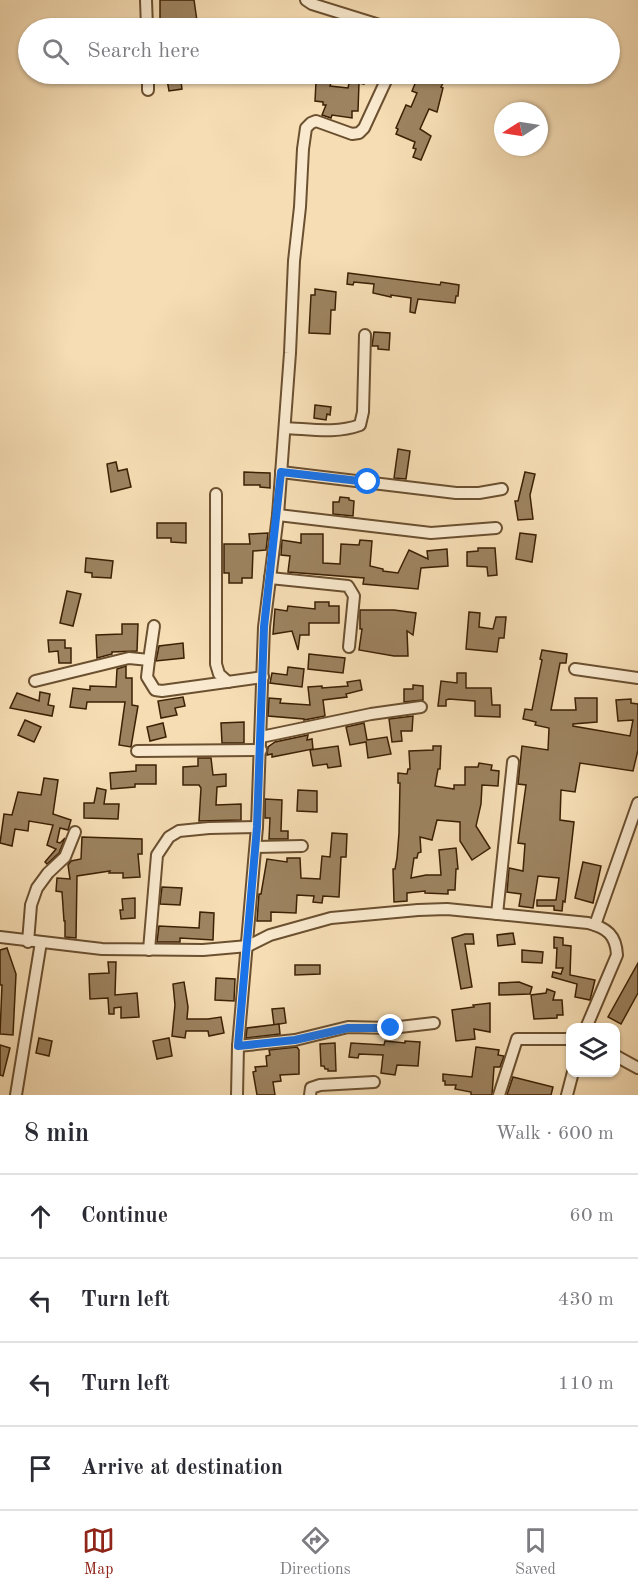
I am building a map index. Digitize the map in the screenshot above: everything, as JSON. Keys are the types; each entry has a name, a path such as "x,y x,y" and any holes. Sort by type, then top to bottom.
{"street":[{"path":"146,0 147,18"},
{"path":"306,0 356,18"},
{"path":"148,84 148,90"},
{"path":"237,1095 238,1046 256,847 264,627 278,515 294,261 306,128 310,123 316,121 352,134 358,133 364,128 384,84"},
{"path":"285,428 333,430 360,425 363,412 365,335"},
{"path":"281,472 456,493 479,493 502,489"},
{"path":"216,494 216,664 219,674 228,682"},
{"path":"278,515 431,533 496,528"},
{"path":"270,579 348,586 354,596 349,647"},
{"path":"154,626 147,677 155,690 168,691 263,677"},
{"path":"35,681 129,658 149,660"},
{"path":"575,669 638,678"},
{"path":"261,737 371,714 422,707"},
{"path":"137,751 261,750"},
{"path":"497,914 513,762"},
{"path":"595,925 638,803"},
{"path":"149,950 157,855 169,837 179,831 257,827"},
{"path":"28,942 32,905 37,888 64,857 75,832"},
{"path":"256,847 302,846"},
{"path":"0,938 102,949 203,951 248,946 270,935 331,918 447,909 595,925 612,935 616,943 617,955 588,1023"},
{"path":"16,1095 41,942"},
{"path":"238,1046 295,1040 348,1028 391,1028 434,1023"},
{"path":"500,1095 517,1039 566,1040"},
{"path":"620,1059 638,1068"},
{"path":"567,1095 572,1077"},
{"path":"310,1095 310,1088 320,1085 374,1082"}],"building":[{"path":"160,0 194,0 197,18 160,18"},
{"path":"168,84 181,84 182,89 169,91"},
{"path":"316,84 331,84 330,86 348,88 349,84 359,84 358,111 352,111 352,118 332,115 331,118 322,115 326,105 315,101"},
{"path":"415,84 442,84 437,112 429,109 420,129 431,136 421,160 413,157 416,149 413,148 415,142 396,134 398,129 396,128 406,105 411,107 417,93 412,91"},
{"path":"348,273 440,285 441,282 459,285 458,296 456,296 455,303 418,299 415,313 410,312 411,298 373,293 374,284 354,282 353,285 347,284"},
{"path":"315,289 336,292 335,310 331,310 330,334 309,333 311,295 315,295"},
{"path":"374,332 390,333 389,350 372,346"},
{"path":"315,405 331,407 330,415 327,414 326,420 314,418"},
{"path":"398,449 410,451 406,479 394,478"},
{"path":"116,462 118,471 127,469 131,487 111,492 107,464"},
{"path":"244,472 270,473 270,488 260,487 260,485 244,485"},
{"path":"525,472 535,474 530,495 533,519 518,520 515,501 518,501"},
{"path":"340,497 354,501 353,516 333,514 333,502 339,502"},
{"path":"157,523 186,523 186,543 171,542 171,538 157,538"},
{"path":"268,533 266,550 253,551 252,578 242,578 242,583 229,583 229,573 224,573 224,544 250,544 249,534"},
{"path":"520,533 536,535 532,562 516,559"},
{"path":"301,534 323,534 323,563 340,564 341,544 359,545 360,540 372,541 370,566 383,569 383,571 398,573 409,550 428,559 427,551 447,549 448,566 421,568 418,589 363,584 364,578 288,572 290,556 281,555 282,540 301,543"},
{"path":"478,548 495,548 497,575 488,576 487,567 467,566 467,552 478,551"},
{"path":"86,558 113,561 111,578 92,577 92,573 85,572"},
{"path":"67,591 81,594 73,626 60,623"},
{"path":"315,602 329,602 329,606 339,606 339,623 309,623 309,635 300,635 298,650 292,631 273,634 275,609 287,611 288,606 315,609"},
{"path":"360,610 394,610 416,613 413,635 407,631 408,656 359,650 362,629 360,629"},
{"path":"469,612 480,613 479,627 493,629 496,617 506,617 504,638 499,638 497,652 466,649"},
{"path":"122,624 138,624 137,651 112,652 112,654 97,658 96,635 122,634"},
{"path":"48,640 65,640 65,648 71,648 71,663 59,663 58,651 49,652"},
{"path":"183,643 184,658 156,661 159,646"},
{"path":"542,650 567,654 566,663 560,663 551,710 576,710 575,698 597,698 597,722 573,724 573,726 630,736 633,720 618,721 616,700 631,699 631,703 638,704 638,750 633,771 580,763 575,792 561,790 560,820 574,822 562,911 554,910 554,906 537,906 537,900 556,900 559,878 538,876 533,908 519,906 521,894 507,892 509,868 523,871 525,844 518,843 526,785 518,784 522,746 548,750 549,728 523,719 525,709 532,710"},
{"path":"309,654 345,658 343,673 308,669"},
{"path":"126,666 126,678 132,678 132,705 138,706 131,747 119,745 125,702 87,702 86,709 70,707 73,688 90,690 90,686 116,687 117,669"},
{"path":"288,667 304,669 302,687 270,683 272,673 287,675"},
{"path":"457,673 466,673 466,688 491,688 492,705 500,705 500,717 475,716 475,701 449,699 446,700 446,706 438,706 441,681 457,683"},
{"path":"360,680 362,690 346,694 347,697 323,700 325,716 304,720 268,716 269,698 281,699 280,703 310,705 308,687 348,686 347,682"},
{"path":"413,685 423,686 423,700 404,702 404,689 413,689"},
{"path":"40,692 50,694 48,705 54,706 52,716 10,708 17,693 39,701"},
{"path":"183,697 185,706 175,708 177,715 161,718 158,701"},
{"path":"413,716 412,731 401,731 402,741 392,742 389,719"},
{"path":"25,720 41,727 34,742 18,735"},
{"path":"244,722 244,743 222,743 221,723"},
{"path":"163,723 166,737 150,741 147,727"},
{"path":"364,723 367,740 387,737 391,754 368,758 366,742 350,745 346,727"},
{"path":"308,735 307,740 312,739 313,749 272,757 272,754 267,755 268,747 275,742"},
{"path":"338,746 341,766 328,768 327,764 313,766 310,750"},
{"path":"433,746 441,746 440,769 438,769 435,786 454,789 454,785 465,785 465,767 478,767 479,763 492,765 491,770 499,771 498,786 482,785 476,826 490,848 472,860 460,841 460,822 437,820 432,840 420,837 421,852 418,853 417,858 414,858 411,878 441,875 439,850 456,848 458,869 456,869 455,890 448,890 448,894 425,893 425,891 407,893 407,901 394,902 393,869 395,869 397,858 399,833 400,783 398,783 398,773 407,774 410,769 409,751 433,750"},
{"path":"198,758 211,758 213,775 226,774 226,786 217,787 216,805 241,804 241,820 199,821 201,788 199,785 183,785 183,767 198,766"},
{"path":"136,765 156,765 156,784 135,784 135,787 111,789 110,773 136,771"},
{"path":"44,778 58,780 53,814 71,820 68,830 60,828 57,842 60,843 65,838 59,853 47,864 45,862 56,849 47,845 53,825 29,821 28,831 15,829 12,846 0,843 4,814 12,815 18,792 41,795"},
{"path":"97,788 106,790 104,804 119,804 118,819 84,818 84,803 94,803"},
{"path":"298,790 317,791 317,812 297,811"},
{"path":"265,799 282,800 281,831 288,831 288,839 269,839 270,818 265,818"},
{"path":"332,833 347,834 346,857 341,857 339,897 323,896 322,903 313,902 314,896 297,895 296,913 271,912 271,921 257,921 259,894 261,894 267,859 287,862 287,858 300,858 301,878 320,879 322,856 330,857"},
{"path":"82,837 142,839 142,854 138,854 140,877 123,878 123,873 109,873 110,871 77,876 76,938 65,937 62,892 56,891 57,878 70,879 68,865 71,861 81,859"},
{"path":"583,862 601,866 593,903 575,898"},
{"path":"162,887 182,888 180,905 160,904"},
{"path":"135,898 135,918 121,919 122,899"},
{"path":"200,912 214,913 213,940 180,938 180,942 157,942 159,926 199,928"},
{"path":"513,933 515,944 498,946 497,935"},
{"path":"473,934 474,944 465,944 472,987 461,989 452,938"},
{"path":"554,937 563,938 563,945 571,946 570,975 595,980 590,1000 575,997 577,984 552,977 553,972 561,974 563,968 556,968 557,948 554,948"},
{"path":"7,948 16,974 13,1035 0,1034 2,985 0,985 0,950"},
{"path":"522,950 543,952 542,963 522,962"},
{"path":"108,962 116,962 115,995 137,993 139,1017 121,1018 121,1007 114,1008 114,1014 109,1014 108,998 90,999 89,974 109,973"},
{"path":"638,963 638,993 621,1024 608,1017"},
{"path":"295,965 320,965 320,974 295,975"},
{"path":"216,978 235,979 234,1001 215,1000"},
{"path":"184,982 188,1007 187,1019 221,1017 224,1033 209,1036 208,1031 186,1031 185,1038 172,1036 175,1005 173,984"},
{"path":"519,982 532,987 530,994 499,995 499,983"},
{"path":"547,989 555,992 553,1000 562,1000 563,1015 557,1015 557,1018 534,1019 531,995 546,993"},
{"path":"490,1003 490,1032 474,1029 475,1039 456,1041 452,1010"},
{"path":"284,1008 286,1023 274,1025 272,1009"},
{"path":"279,1024 280,1034 246,1038 247,1028"},
{"path":"39,1038 52,1041 49,1056 36,1053"},
{"path":"169,1038 172,1056 157,1059 153,1041"},
{"path":"385,1041 420,1042 418,1066 397,1065 395,1075 381,1073 383,1055 359,1054 358,1058 349,1057 351,1043 384,1045"},
{"path":"335,1043 336,1071 328,1071 321,1066 320,1044"},
{"path":"0,1045 10,1048 3,1076 0,1075"},
{"path":"297,1047 299,1074 280,1075 281,1081 273,1082 275,1095 257,1095 253,1072 256,1071 255,1067 267,1066 266,1056 270,1055 269,1050"},
{"path":"476,1047 499,1050 498,1055 504,1056 500,1067 494,1067 492,1095 471,1095 471,1092 455,1089 456,1085 445,1085 443,1081 443,1074 472,1077"},
{"path":"513,1077 553,1087 551,1095 507,1095"}],"route":[{"path":"368,482 281,472 264,627 257,827 238,1046 295,1040 348,1028 391,1028"}]}
